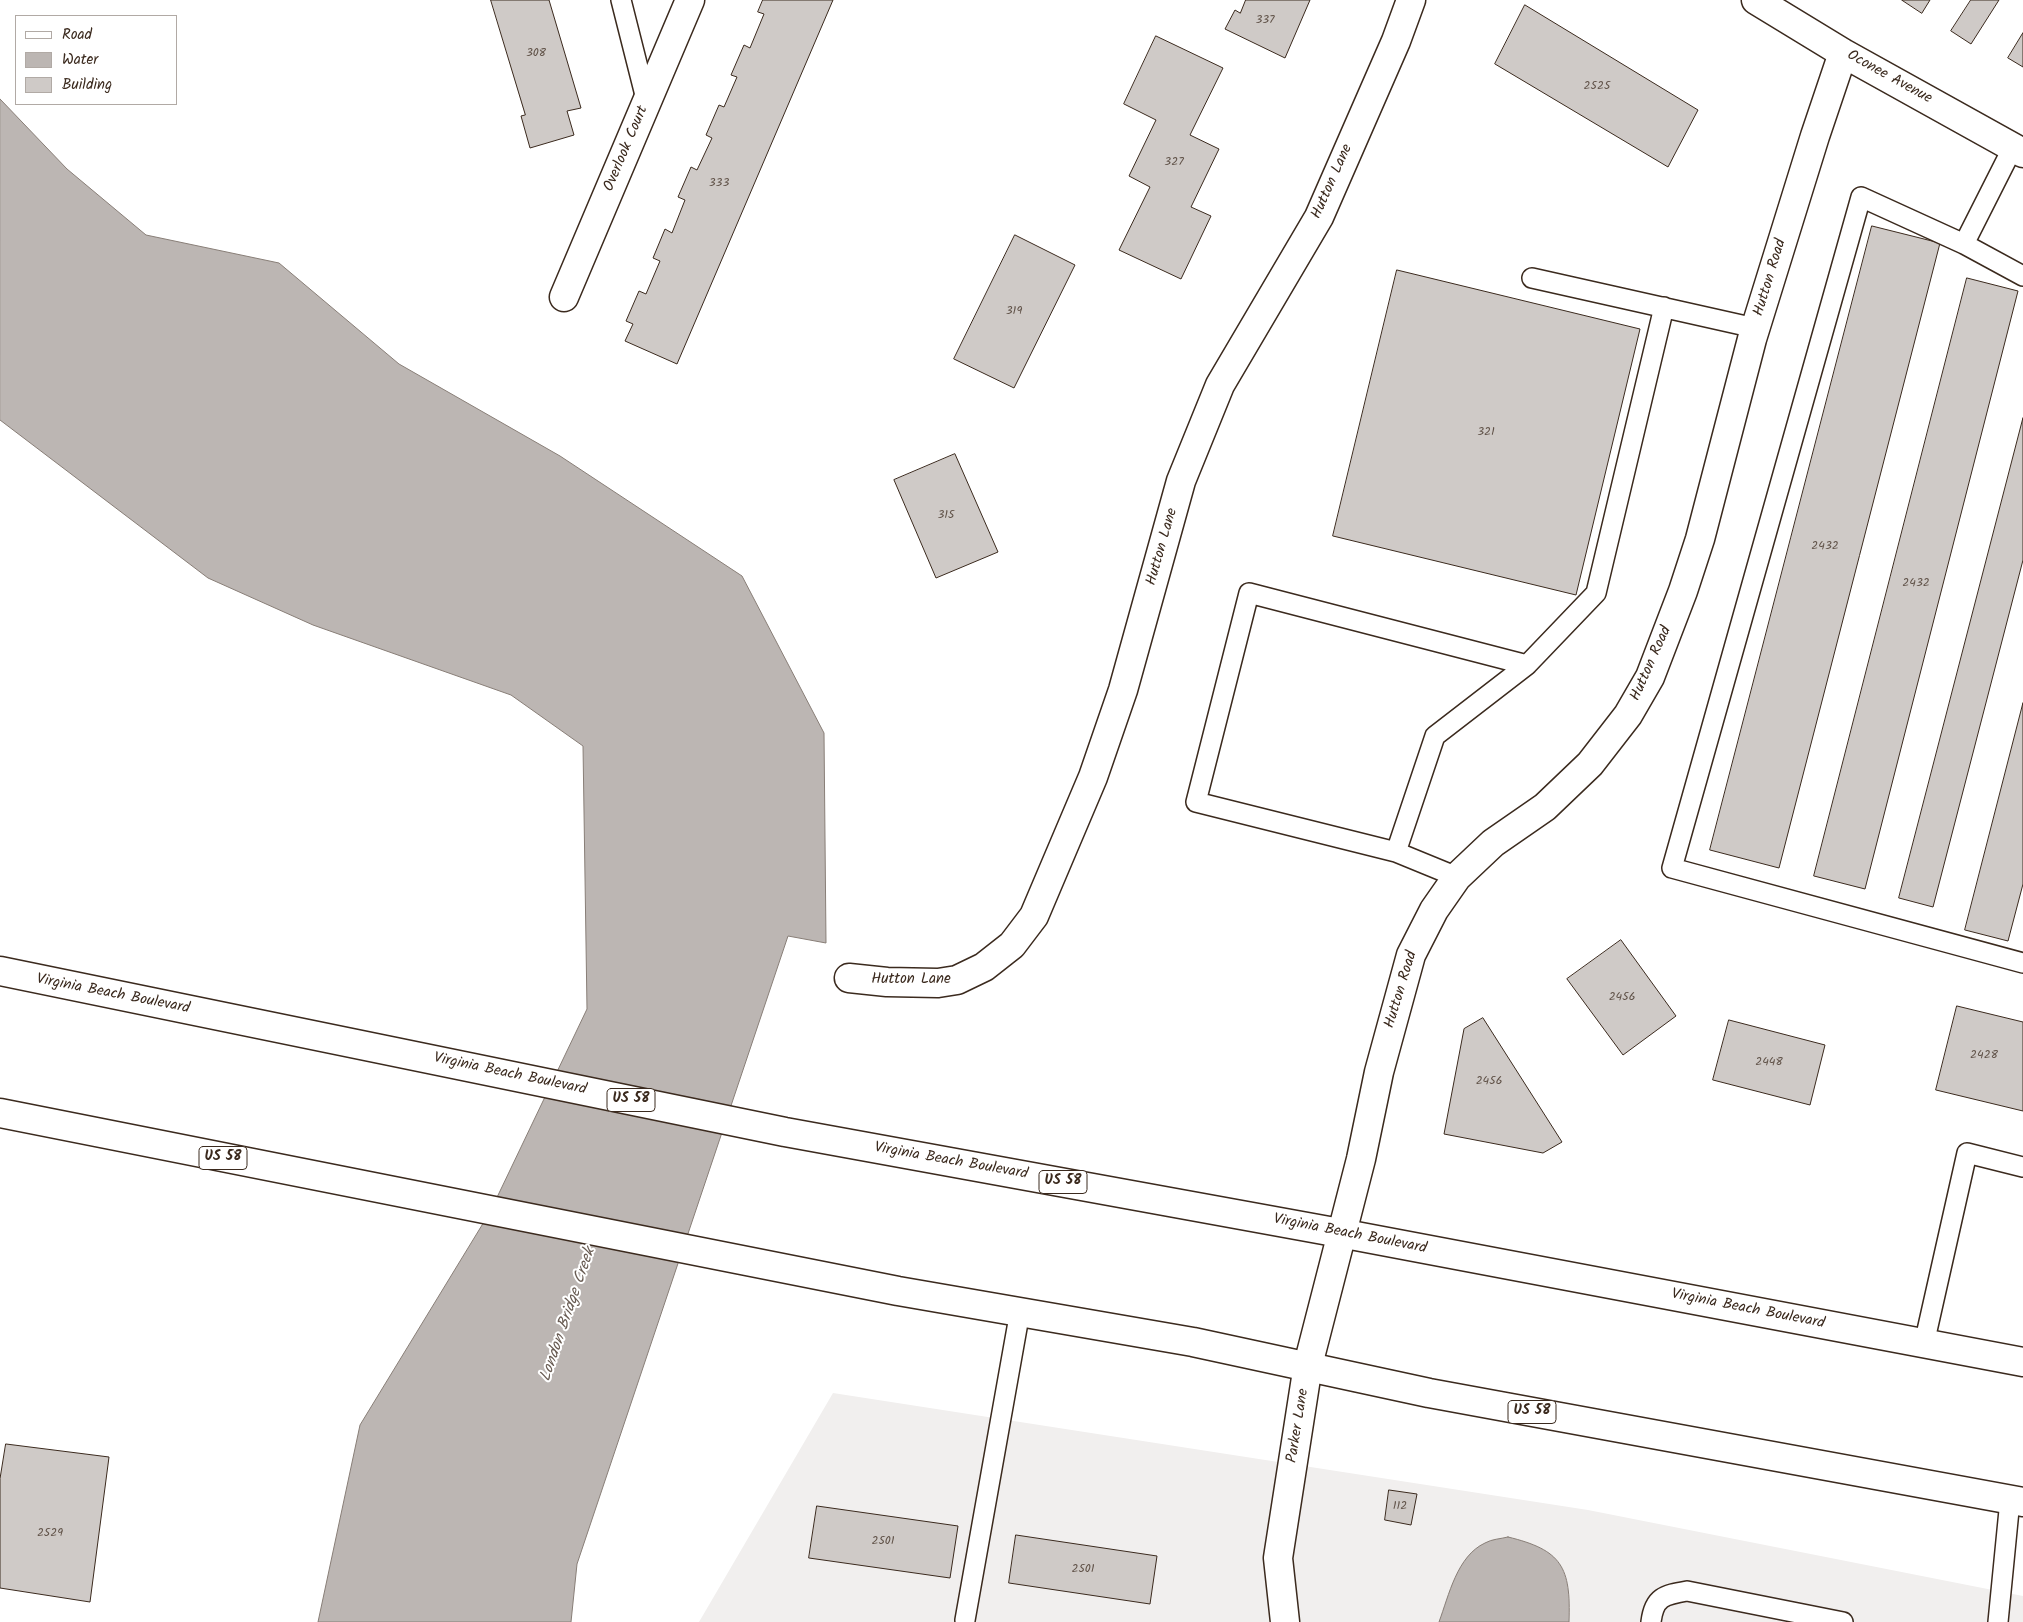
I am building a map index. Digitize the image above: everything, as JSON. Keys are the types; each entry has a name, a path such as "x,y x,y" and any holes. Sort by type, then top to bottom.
{"main road":[{"name":"Overlook Court","path":"564,297 690,0"},
{"name":"Hutton Lane","path":"848,978 887,982 938,983 958,980 984,967 1012,945 1034,916 1093,777 1123,690 1182,481 1220,385 1319,217 1392,50 1411,0"},
{"name":"Oconee Avenue","path":"1756,0 1843,53 2018,150"},
{"name":"Hutton Road","path":"1340,1233 1361,1159 1379,1072 1411,955 1434,910 1457,877 1493,843 1545,807 1590,764 1628,715 1650,677 1683,591 1697,548 1755,328 1843,53"},
{"name":"Virginia Beach Boulevard","path":"0,971 785,1132 1340,1233 2023,1362"},
{"name":"US 58","path":"0,1112 57,1126 898,1291 1020,1311 1308,1365 1429,1393 2016,1501"},
{"name":"Parker Lane","path":"1285,1622 1278,1558 1308,1365 1340,1233"}],"lane":[{"path":"622,0 646,103"},
{"path":"1964,244 2018,150"},
{"path":"2023,276 1964,244 1861,197 1672,868 2023,962"},
{"path":"1532,278 1755,328"},
{"path":"1396,852 1435,736 1527,665 1596,593 1664,307"},
{"path":"1457,877 1396,852 1196,802 1249,593 1527,665"},
{"path":"1924,1344 1967,1154 2023,1166"},
{"path":"965,1620 1020,1311"},
{"path":"1998,1622 2016,1501"},
{"path":"1651,1622 1653,1608 1666,1594 1686,1591 1844,1622"}],"shaded area":[{"path":"833,1393 1588,1510 2023,1596 2023,1622 699,1622"}],"water":[{"name":"London Bridge Creek","path":"0,99 67,169 146,235 279,263 399,364 560,456 742,576 824,733 826,943 788,936 577,1564 571,1622 318,1622 360,1425 490,1212 587,1009 583,746 511,695 313,625 208,578 0,420"},
{"path":"1508,1537 1541,1548 1552,1555 1560,1564 1568,1587 1569,1622 1439,1622 1455,1577 1467,1557 1475,1549 1488,1542"}],"building":[{"path":"491,0 549,0 581,108 567,111 574,135 530,148 521,116 525,115"},
{"path":"763,0 833,0 677,364 625,341 633,324 626,321 639,291 646,294 660,261 653,258 665,229 672,233 685,200 678,197 691,167 697,170 712,138 706,135 719,105 724,107 737,77 731,75 744,45 750,48 764,14 758,12"},
{"path":"1246,0 1310,0 1285,58 1225,29 1235,10 1240,13"},
{"path":"1902,0 1930,0 1922,13"},
{"path":"1971,0 1999,0 1971,44 1951,31"},
{"path":"1525,5 1698,110 1668,167 1495,64"},
{"path":"2023,33 2023,67 2008,58"},
{"path":"1156,36 1223,68 1190,135 1219,149 1191,207 1211,216 1181,279 1119,250 1150,187 1129,176 1156,120 1124,104"},
{"path":"1872,226 1940,243 1779,868 1710,850"},
{"path":"1015,235 1075,265 1014,388 954,359"},
{"path":"1397,270 1640,329 1576,595 1333,536"},
{"path":"1967,278 2018,291 1865,889 1814,876"},
{"path":"2023,418 2023,560 1933,907 1899,898"},
{"path":"955,454 998,552 936,578 894,480"},
{"path":"2023,703 2023,884 2008,941 1965,930"},
{"path":"1621,940 1676,1016 1623,1055 1567,979"},
{"path":"1957,1006 2023,1022 2023,1111 1936,1090"},
{"path":"1483,1018 1562,1142 1543,1153 1444,1134 1464,1029"},
{"path":"1729,1020 1825,1045 1810,1105 1713,1080"},
{"path":"6,1444 109,1457 90,1602 0,1588 0,1479"},
{"path":"1389,1490 1417,1494 1411,1525 1385,1520"},
{"path":"817,1506 958,1526 950,1578 809,1558"},
{"path":"1016,1535 1157,1556 1150,1604 1009,1583"}]}
